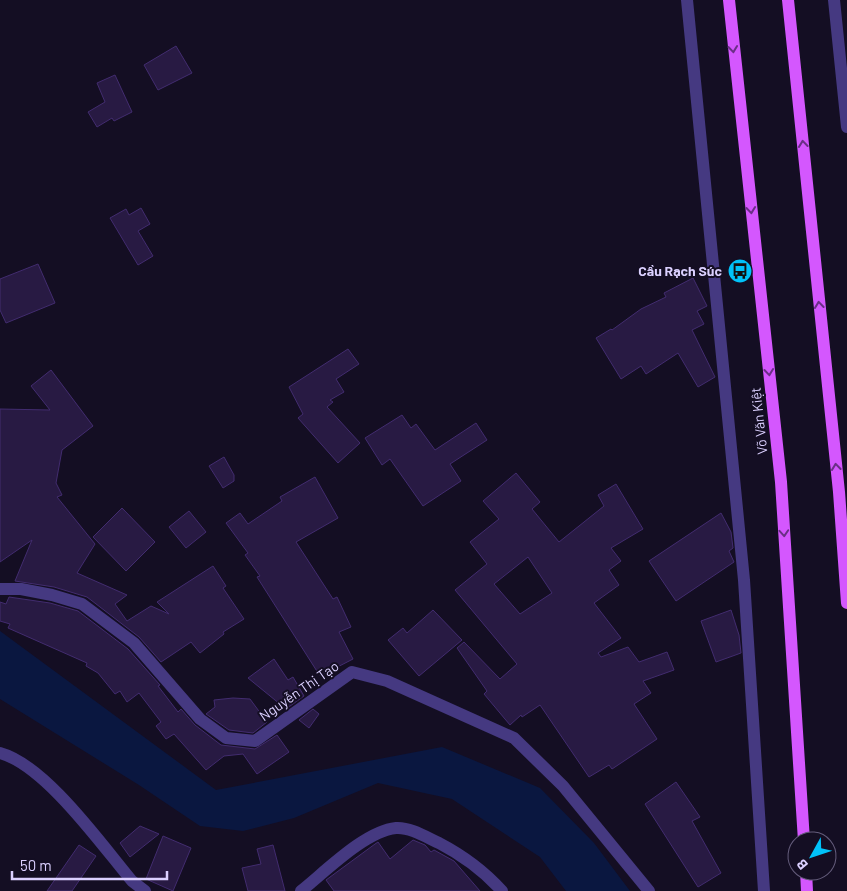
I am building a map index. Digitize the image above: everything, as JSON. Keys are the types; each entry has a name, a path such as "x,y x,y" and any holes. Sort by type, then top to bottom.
{"main road":[{"name":"Võ Văn Kiệt","path":"729,0 781,482 803,831"},
{"path":"788,0 839,492 847,603"}],"street":[{"path":"687,0 744,580 764,891"},
{"path":"834,0 847,127"},
{"name":"Nguyễn Thị Tạo","path":"0,589 52,595 82,604 134,643 200,719 226,738 255,740 352,672 388,681 514,738 562,786 649,891"},
{"path":"0,753 29,768 49,784 132,881 145,891"},
{"path":"301,891 368,839 397,828 418,833 463,855 483,871 502,891"}],"water":[{"path":"0,631 216,790 442,747 540,788 594,843 630,891 566,891 540,857 452,799 378,783 294,818 243,831 200,826 139,785 0,699"}],"building":[{"path":"176,46 192,73 158,90 144,65"},
{"path":"115,75 132,112 114,121 112,118 97,127 88,112 105,102 97,83"},
{"path":"141,208 150,224 138,231 153,256 138,265 110,218 126,209 129,215"},
{"path":"38,264 55,303 6,323 0,310 0,279"},
{"path":"693,278 707,306 697,311 704,324 692,330 715,377 698,387 678,353 646,374 641,366 621,379 596,338 612,330 641,309 666,297 664,293"},
{"path":"348,349 359,364 336,379 344,392 330,400 333,402 327,407 360,443 338,463 298,418 303,414 289,387"},
{"path":"51,370 93,426 62,450 56,483 62,495 57,497 95,544 77,573 127,595 115,604 127,621 151,606 169,614 157,602 213,566 226,586 223,588 244,619 223,632 224,634 200,653 191,642 161,662 139,637 87,597 54,587 15,581 32,540 0,562 0,409 50,410 31,386"},
{"path":"402,415 411,428 416,424 435,450 476,423 487,440 450,464 461,481 423,506 390,459 382,465 365,438"},
{"path":"224,457 234,475 234,481 223,488 209,466"},
{"path":"516,473 540,502 532,509 559,542 604,506 598,495 616,484 643,529 611,548 621,561 609,570 619,585 594,603 621,638 598,653 601,657 628,647 639,662 667,652 674,670 643,681 651,693 634,704 657,739 612,769 609,765 589,777 540,705 522,717 521,715 510,725 484,694 487,691 457,648 464,642 500,679 517,664 455,590 487,564 470,542 499,519 483,501","holes":["528,557 552,593 520,614 494,584"]},
{"path":"315,477 338,518 296,542 333,599 337,597 351,627 339,632 353,659 320,676 257,577 260,576 245,555 248,553 226,523 240,513 248,524 282,501 280,497"},
{"path":"122,508 155,542 126,571 93,537"},
{"path":"189,511 206,532 186,548 169,527"},
{"path":"721,513 731,532 733,548 729,551 734,562 676,601 649,561"},
{"path":"9,597 50,603 78,611 128,649 160,685 158,686 178,712 181,709 195,725 221,745 255,749 277,735 289,752 257,774 243,754 224,756 206,770 174,734 166,739 156,726 161,722 139,693 127,702 120,691 115,694 98,673 86,666 87,663 8,628 10,624 0,621 0,602 6,604"},
{"path":"433,610 462,640 419,676 388,640 403,628 407,633"},
{"path":"731,610 739,635 741,653 716,662 701,621"},
{"path":"274,659 288,680 293,677 304,696 286,709 248,678"},
{"path":"250,699 267,722 253,733 229,730 206,714 215,707 214,700"},
{"path":"313,709 319,714 309,728 299,720"},
{"path":"676,782 700,817 692,821 721,873 698,887 645,804"},
{"path":"140,826 159,834 130,857 120,843"},
{"path":"163,836 191,848 173,891 146,879"},
{"path":"413,840 425,845 431,852 434,850 454,861 480,891 334,891 326,880 378,842 390,859"},
{"path":"79,845 96,856 72,891 47,891"},
{"path":"273,845 285,891 248,891 242,868 261,864 257,849"}],"place":[{"name":"Cầu Rạch Súc","path":"740,271"}]}
